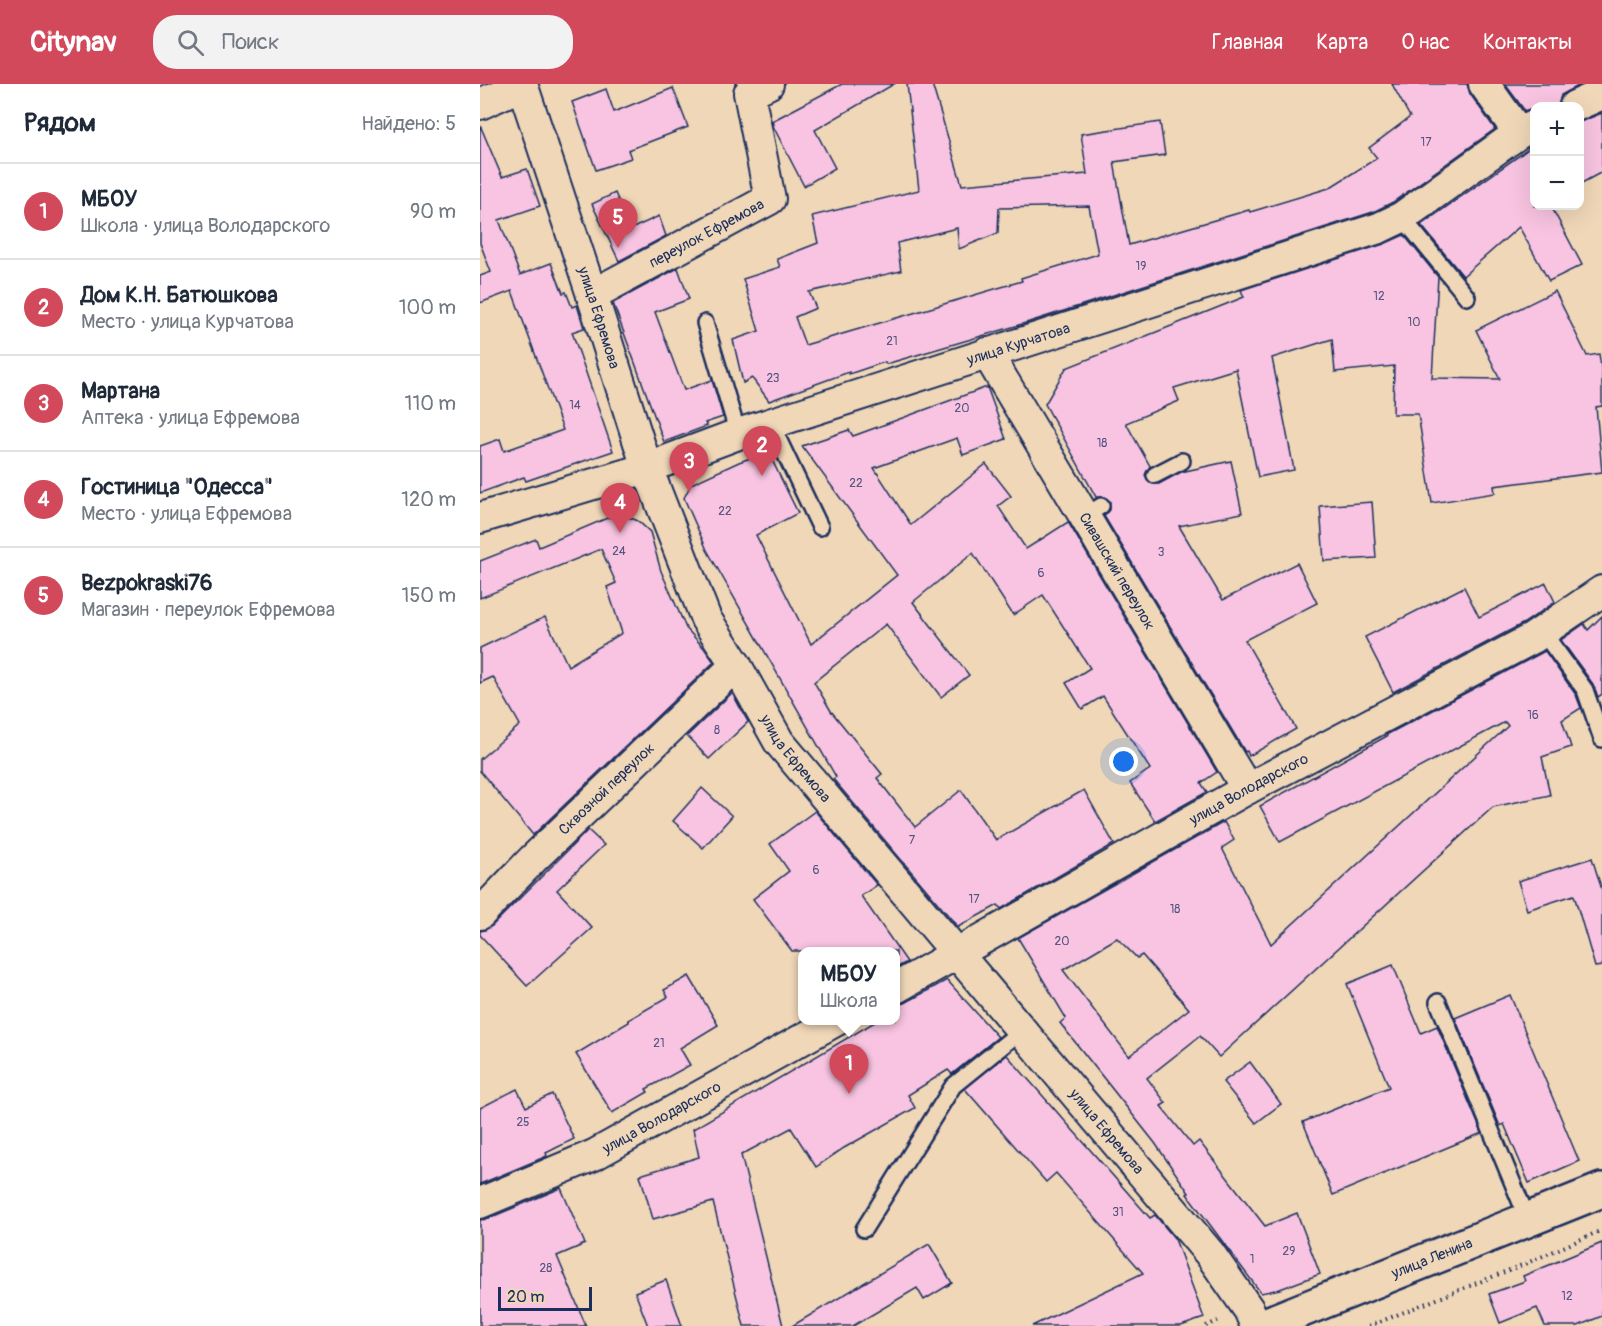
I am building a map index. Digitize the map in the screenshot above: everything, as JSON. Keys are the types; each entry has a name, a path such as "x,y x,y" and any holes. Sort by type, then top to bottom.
{"main road":[{"name":"улица Ленина","path":"1262,1326 1602,1190"}],"street":[{"name":"переулок Ефремова","path":"592,295 770,200 749,93 768,84"},
{"path":"1484,84 1527,130"},
{"name":"улица Ефремова","path":"522,85 647,468 706,619 736,665 779,742 1210,1254 1249,1310 1256,1326"},
{"path":"480,104 522,85"},
{"path":"1584,102 1602,94"},
{"name":"улица Курчатова","path":"480,518 647,468 738,434 1379,228 1402,217 1527,130"},
{"name":"Сивашский переулок","path":"987,353 1093,511 1247,789"},
{"name":"улица Володарского","path":"900,986 1247,789 1542,631 1602,591"},
{"name":"Сквозной переулок","path":"480,914 533,859 736,665"},
{"name":"улица Володарского","path":"480,1203 594,1155 828,1025"}],"lane":[{"path":"1402,217 1467,297"},
{"path":"705,323 738,434"},
{"path":"771,424 820,527"},
{"path":"1155,475 1182,461"},
{"path":"1542,631 1585,690 1602,739"},
{"path":"1438,1002 1528,1220"},
{"path":"864,1230 953,1086 1022,1030"}],"path":[{"path":"1369,1326 1527,1263 1602,1230"}],"building":[{"path":"842,84 894,84 815,130 835,168 804,186 772,121"},
{"path":"907,84 932,84 962,185 1087,174 1081,134 1160,122 1165,155 1114,162 1129,245 1329,188 1377,158 1369,148 1410,117 1392,84 1467,84 1470,94 1495,129 1393,202 1373,212 1029,322 886,364 885,362 849,374 849,372 769,401 752,378 743,383 733,340 759,331 743,279 780,267 777,259 818,243 812,216 919,190","holes":["1089,206 1098,254 1021,278 1022,281 805,345 795,317 816,308 809,292 901,271 897,243 957,228 959,249 998,233 999,208"]},
{"path":"1505,84 1582,84 1561,95 1559,102 1530,102 1530,110 1525,111"},
{"path":"673,88 688,127 628,150 631,158 596,170 572,102 606,89 614,112"},
{"path":"1602,113 1602,172 1584,182 1584,156 1584,120"},
{"path":"480,125 502,177 527,169 540,206 499,220 520,275 551,263 563,293 566,292 572,307 577,305 584,328 572,332 613,451 526,481 524,477 480,493 480,446 500,439 504,451 563,430 512,291 480,303 480,276 491,272 480,243"},
{"path":"1530,148 1530,210 1553,210 1582,265 1549,281 1519,227 1463,276 1421,225"},
{"path":"615,193 631,229 659,216 666,236 619,261 592,204"},
{"path":"1404,235 1438,277 1432,378 1500,379 1476,330 1555,291 1587,356 1599,354 1602,373 1602,406 1596,407 1602,472 1494,486 1495,493 1432,503 1418,414 1393,414 1394,366 1335,372 1332,339 1272,358 1294,470 1258,477 1236,369 1174,388 1179,401 1126,423 1150,466 1145,475 1150,483 1159,484 1181,472 1231,461 1242,513 1179,526 1223,600 1297,563 1317,603 1245,640 1296,729 1249,756 1104,516 1110,510 1110,501 1105,497 1096,497 1045,404 1066,368 1244,297 1241,290 1384,244"},
{"path":"678,268 689,299 655,312 684,390 712,380 723,417 705,423 707,426 664,442 613,303"},
{"path":"987,387 1006,439 963,455 957,438 874,468 911,525 986,464 1011,496 998,506 1026,549 1068,522 1217,772 1201,783 1207,792 1155,821 1130,783 1150,769 1103,696 1082,709 1066,683 1090,668 1043,595 1013,615 973,553 913,602 969,675 941,697 886,624 814,682 831,711 882,774 877,778 915,827 961,790 996,840 1084,790 1114,844 1001,909 998,905 958,927 833,779 836,777 707,550 684,498 691,484 739,462 768,452 798,513 756,535 811,644 897,575 802,446 849,430 853,436"},
{"path":"1372,502 1376,558 1324,561 1320,506"},
{"path":"619,513 638,521 650,532 661,571 686,628 714,662 533,835 480,771 480,759 520,725 493,677 480,683 480,648 545,617 568,666 622,633 607,587 616,583 601,549 480,598 480,561 536,539 539,547"},
{"path":"1546,583 1555,602 1524,623 1393,692 1365,637 1464,587 1479,617"},
{"path":"1602,616 1602,694 1598,697 1593,684 1561,640 1584,624 1588,630"},
{"path":"1545,651 1576,695 1581,708 1562,720 1571,747 1542,757 1550,795 1493,807 1219,1057 1200,1036 1147,1078 1166,1103 1161,1106 1193,1146 1199,1141 1265,1226 1297,1213 1320,1274 1280,1289 1261,1293 1187,1194 1189,1193 1155,1143 1060,1023 1066,1018 1018,938 1224,822 1234,840 1222,848 1271,944 1508,726 1505,722 1280,842 1260,806 1386,735","holes":["1117,938 1137,958 1142,955 1189,1009 1129,1056 1063,970"]},
{"path":"732,693 748,722 709,759 687,736"},
{"path":"702,788 732,816 703,848 673,821"},
{"path":"815,811 877,885 861,896 897,947 798,947 798,951 792,951 753,899 789,871 770,844"},
{"path":"588,830 604,845 557,890 592,928 527,986 480,935 480,931 492,926"},
{"path":"1592,858 1602,890 1602,966 1595,967 1574,895 1527,910 1518,881"},
{"path":"900,952 907,962 900,966"},
{"path":"1393,965 1421,1033 1437,1026 1482,1133 1333,1195 1303,1122 1389,1087 1347,984"},
{"path":"689,976 718,1025 680,1048 690,1065 646,1089 648,1092 612,1113 576,1054 668,997 664,990"},
{"path":"947,980 998,1037 952,1074 948,1070 908,1095 915,1108 844,1148 816,1167 791,1128 741,1155 783,1326 744,1326 713,1202 653,1219 640,1175 699,1157 693,1129 870,1025 900,1025 900,1004"},
{"path":"1510,995 1579,1161 1529,1183 1504,1124 1500,1126 1455,1018"},
{"path":"1007,1055 1150,1218 1155,1215 1175,1239 1204,1318 1181,1326 1032,1326 1143,1273 1056,1173 1046,1182 965,1089"},
{"path":"1250,1062 1281,1104 1256,1123 1223,1082"},
{"path":"517,1089 526,1107 552,1094 574,1139 546,1153 547,1156 480,1184 480,1108"},
{"path":"561,1188 585,1244 557,1256 586,1326 480,1326 480,1220"},
{"path":"1602,1243 1602,1316 1578,1326 1545,1326 1537,1308 1500,1323 1489,1294 1525,1281 1523,1276"},
{"path":"929,1244 952,1283 924,1300 917,1288 853,1326 792,1326"},
{"path":"666,1280 682,1326 648,1326 635,1292"}],"place":[{"name":"Bezpokraski76","path":"618,248"},
{"name":"Дом К.Н. Батюшкова","path":"762,476"},
{"name":"Мартана","path":"689,492"},
{"name":"Гостиница \"Одесса\"","path":"620,533"},
{"name":"МБОУ","path":"849,1094"}]}
